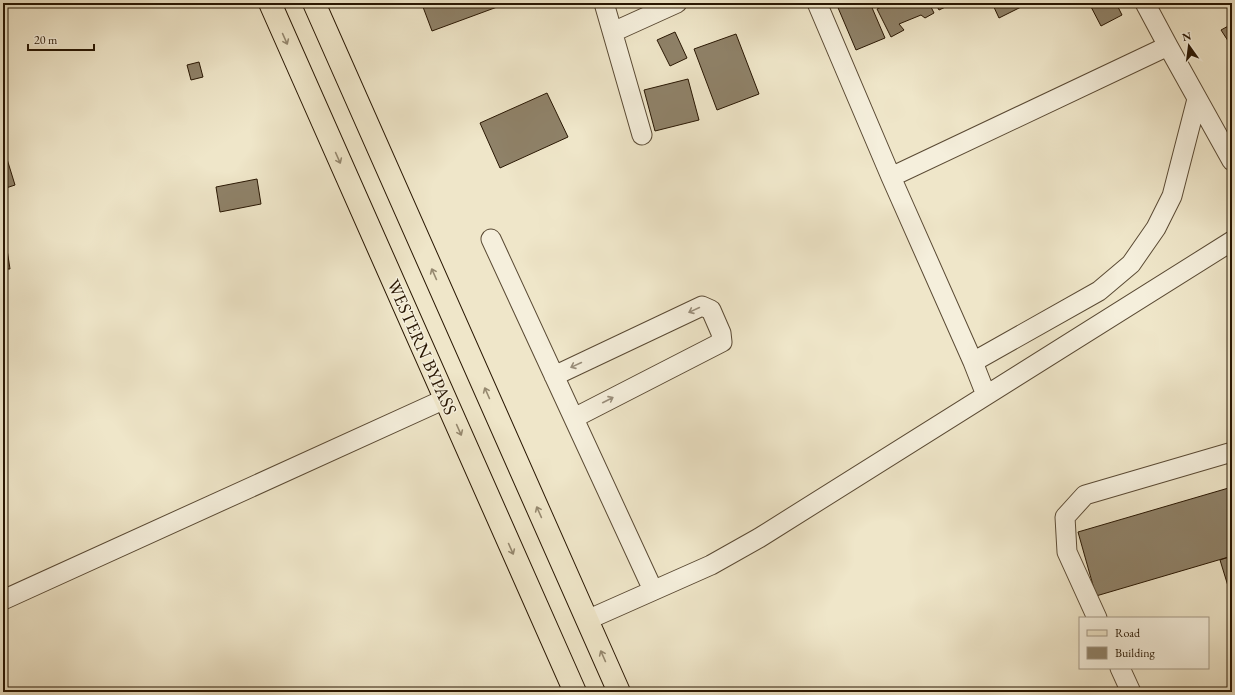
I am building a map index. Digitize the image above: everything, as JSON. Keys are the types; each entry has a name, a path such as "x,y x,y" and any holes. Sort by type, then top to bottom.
{"main road":[{"name":"WESTERN BYPASS","path":"270,3 575,692"},
{"path":"314,3 619,692"}],"street":[{"path":"604,3 642,135"},
{"path":"613,32 677,3"},
{"path":"817,3 986,395"},
{"path":"1145,3 1232,161"},
{"path":"892,177 1168,46"},
{"path":"973,362 1099,291 1131,264 1156,228 1172,196 1197,99"},
{"path":"491,239 653,590"},
{"path":"587,620 711,565 759,538 1232,241"},
{"path":"554,376 702,306 711,310 721,333 722,342 574,418"},
{"path":"5,594 445,399"},
{"path":"1097,617 1067,552 1065,517 1085,495 1232,452"},
{"path":"1120,669 1131,692"}],"building":[{"path":"435,3 508,3 432,31 423,7"},
{"path":"836,3 870,3 885,38 856,50"},
{"path":"890,3 929,3 934,13 925,18 921,15 899,24 904,30 891,37 877,9"},
{"path":"935,3 954,3 939,10"},
{"path":"992,3 1029,3 999,18"},
{"path":"1089,3 1116,3 1122,15 1101,26"},
{"path":"1232,24 1232,47 1221,30"},
{"path":"675,32 687,58 670,66 657,40"},
{"path":"736,34 759,94 717,110 694,49"},
{"path":"199,62 203,77 191,80 187,65"},
{"path":"688,79 699,120 655,131 644,90"},
{"path":"547,93 568,137 500,168 480,123"},
{"path":"7,159 15,185 3,189 3,160"},
{"path":"257,179 261,204 220,212 216,187"},
{"path":"3,236 5,236 10,269 3,269"},
{"path":"1232,487 1232,556 1096,596 1078,532"},
{"path":"1232,556 1232,599 1220,560"}]}
